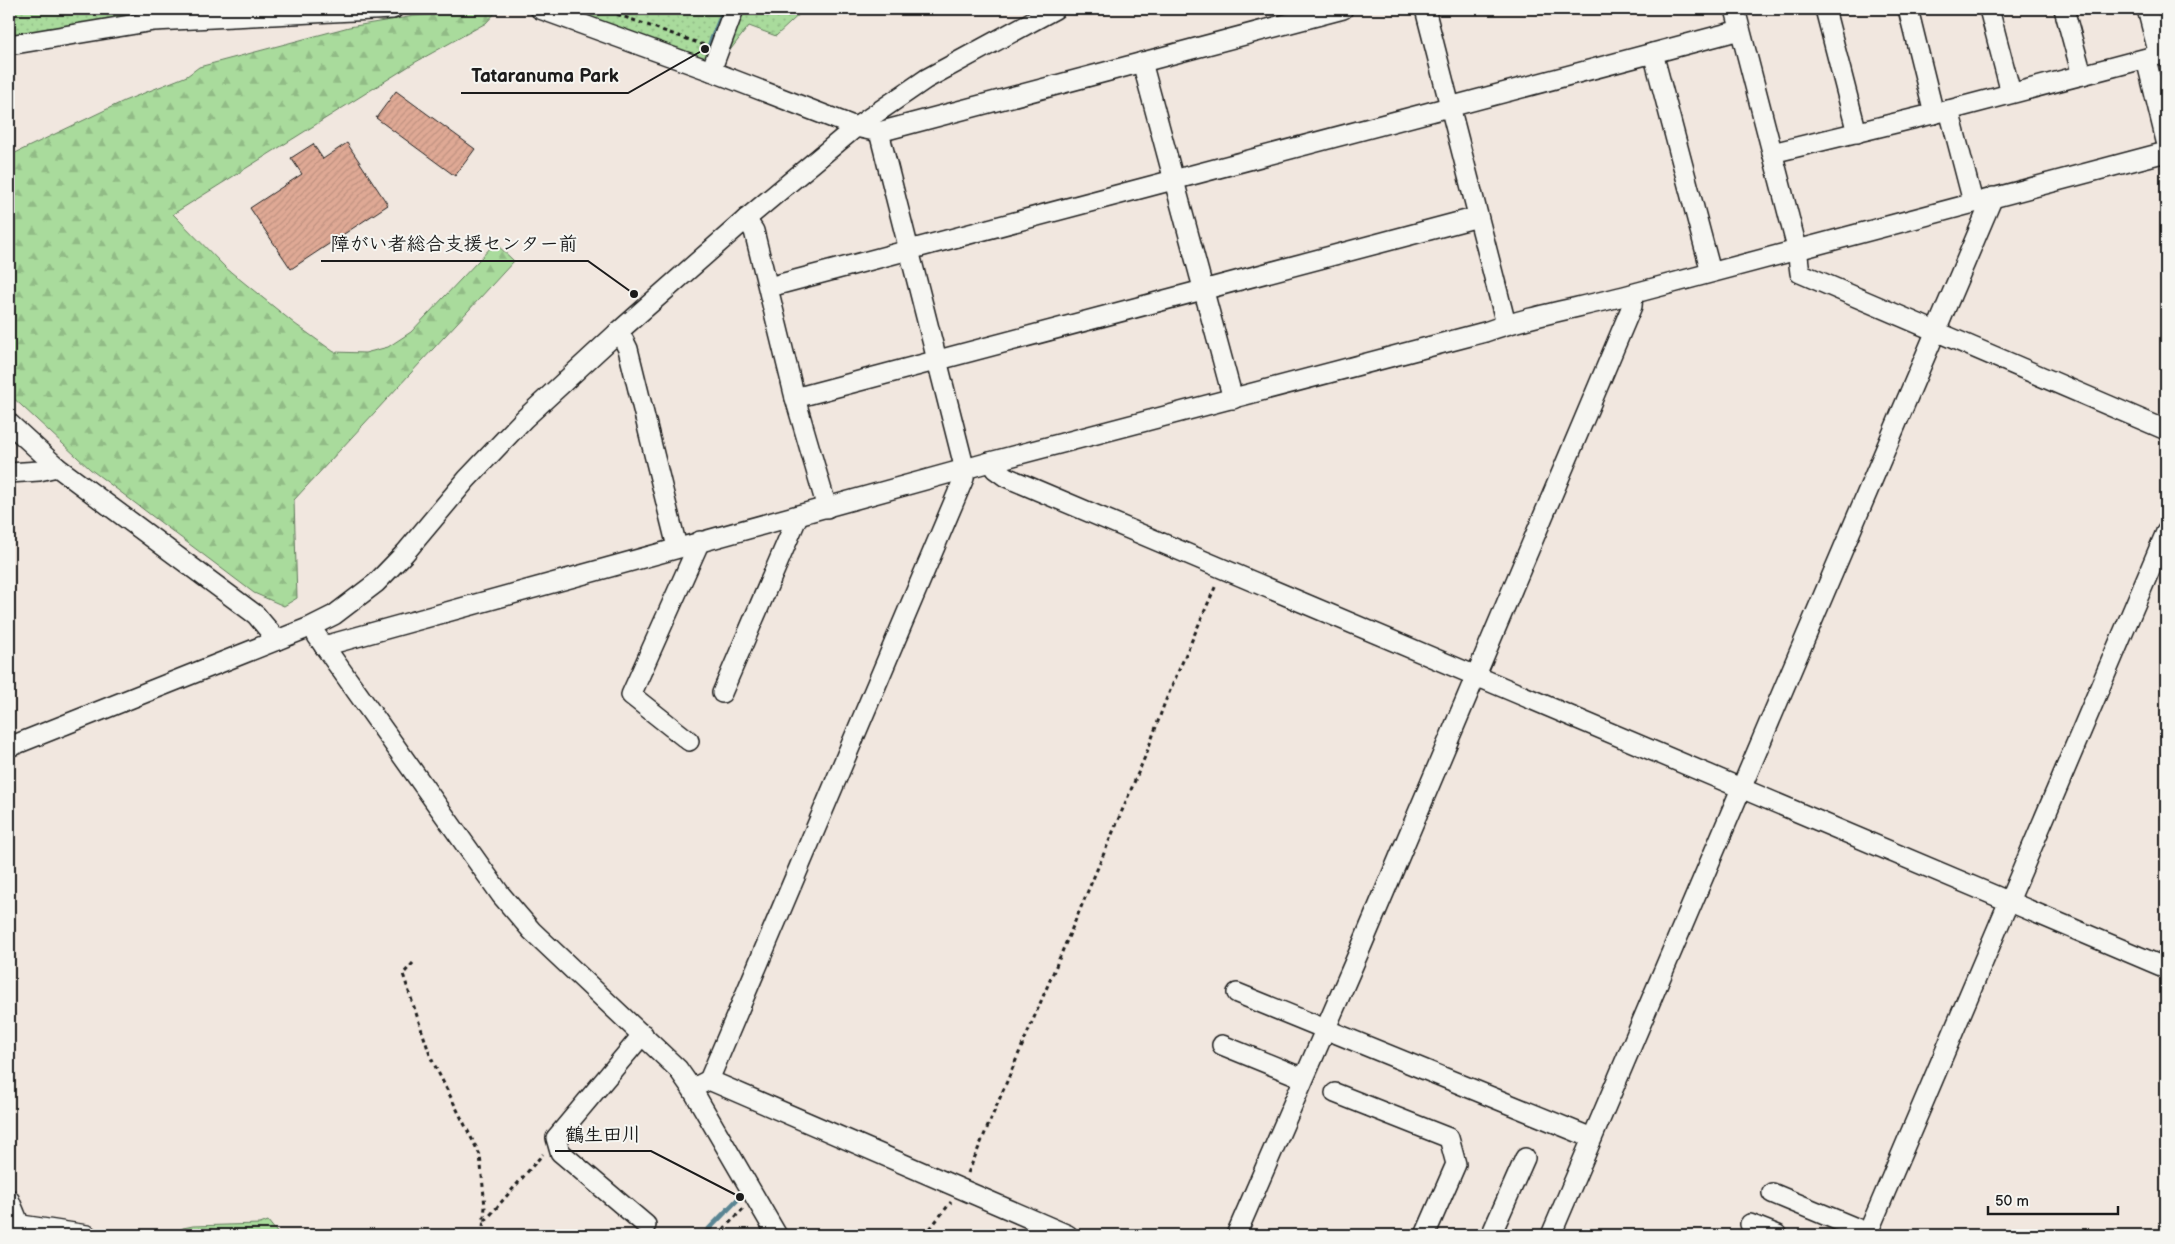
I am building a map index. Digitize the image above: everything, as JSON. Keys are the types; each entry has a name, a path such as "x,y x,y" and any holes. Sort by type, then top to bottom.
{"street":[{"path":"9,45 154,21 393,9"},
{"path":"540,9 711,71 856,127 879,132 1343,9"},
{"path":"711,71 734,9"},
{"path":"9,747 310,627 334,615 356,600 392,568 496,447 524,419 617,333 746,219 856,127 926,79 1054,9"},
{"path":"1425,9 1506,324"},
{"path":"1734,9 1797,248 1800,273 2166,430"},
{"path":"1825,9 1856,133"},
{"path":"1908,9 1941,112 1973,202"},
{"path":"1988,9 2010,93"},
{"path":"2064,9 2082,75"},
{"path":"2147,9 2157,56 2166,140"},
{"path":"769,287 1740,30"},
{"path":"1654,53 1711,272"},
{"path":"1772,153 1941,112 2157,56"},
{"path":"1142,62 1233,399"},
{"path":"777,1235 756,1200 701,1085 964,478 965,470 879,132"},
{"path":"324,646 990,462 1485,332 1506,324 1633,294 1797,248 2166,152"},
{"path":"1551,1235 1993,197"},
{"path":"795,398 1478,217"},
{"path":"746,219 754,231 795,398 827,508"},
{"path":"1236,1235 1362,945 1632,306 1633,294"},
{"path":"617,333 624,340 628,349 677,547"},
{"path":"9,423 57,467 256,615 277,640"},
{"path":"990,462 995,469 1006,476 2010,900 2166,968"},
{"path":"9,473 39,471 57,467"},
{"path":"722,693 798,516"},
{"path":"1772,1193 1868,1234 2166,532"},
{"path":"689,741 631,695 700,541"},
{"path":"310,627 501,894 532,931 678,1069 701,1085 1068,1235"},
{"path":"1237,993 1316,1027 1325,1028 1592,1138"},
{"path":"643,1034 556,1138 560,1152 646,1225"},
{"path":"1222,1045 1303,1078"},
{"path":"1335,1093 1449,1138 1456,1164 1425,1235"},
{"path":"1491,1235 1525,1158"},
{"path":"9,1199 21,1230 87,1235"},
{"path":"1750,1224 1778,1235"}],"path":[{"path":"602,9 709,46"},
{"path":"925,1235 961,1190 1223,568"},
{"path":"412,963 403,974 431,1058 480,1155 485,1207 485,1235"},
{"path":"484,1222 556,1138"},
{"path":"718,1235 748,1204 756,1200"}],"green space":[{"path":"9,9 327,9 9,39"},
{"path":"559,9 805,9 776,36 749,26 720,63"},
{"path":"498,10 486,23 414,63 173,214 226,268 295,324 334,352 365,353 388,347 411,332 495,243 514,261 294,500 297,598 284,606 254,593 90,469 9,394 9,156 124,101 187,76 199,67 349,27 414,16"},
{"path":"268,1221 279,1235 173,1235 183,1228 193,1226 260,1224"}],"building":[{"path":"396,91 475,149 455,176 376,118"},
{"path":"347,143 388,205 291,269 250,208 302,174 291,158 313,144 323,159"}],"waterway":[{"path":"709,46 724,9"},
{"path":"703,1235 740,1197"}],"place":[{"name":"Tataranuma Park","path":"705,49"},
{"name":"障がい者総合支援センター前","path":"634,294"},
{"name":"鶴生田川","path":"740,1197"}]}
